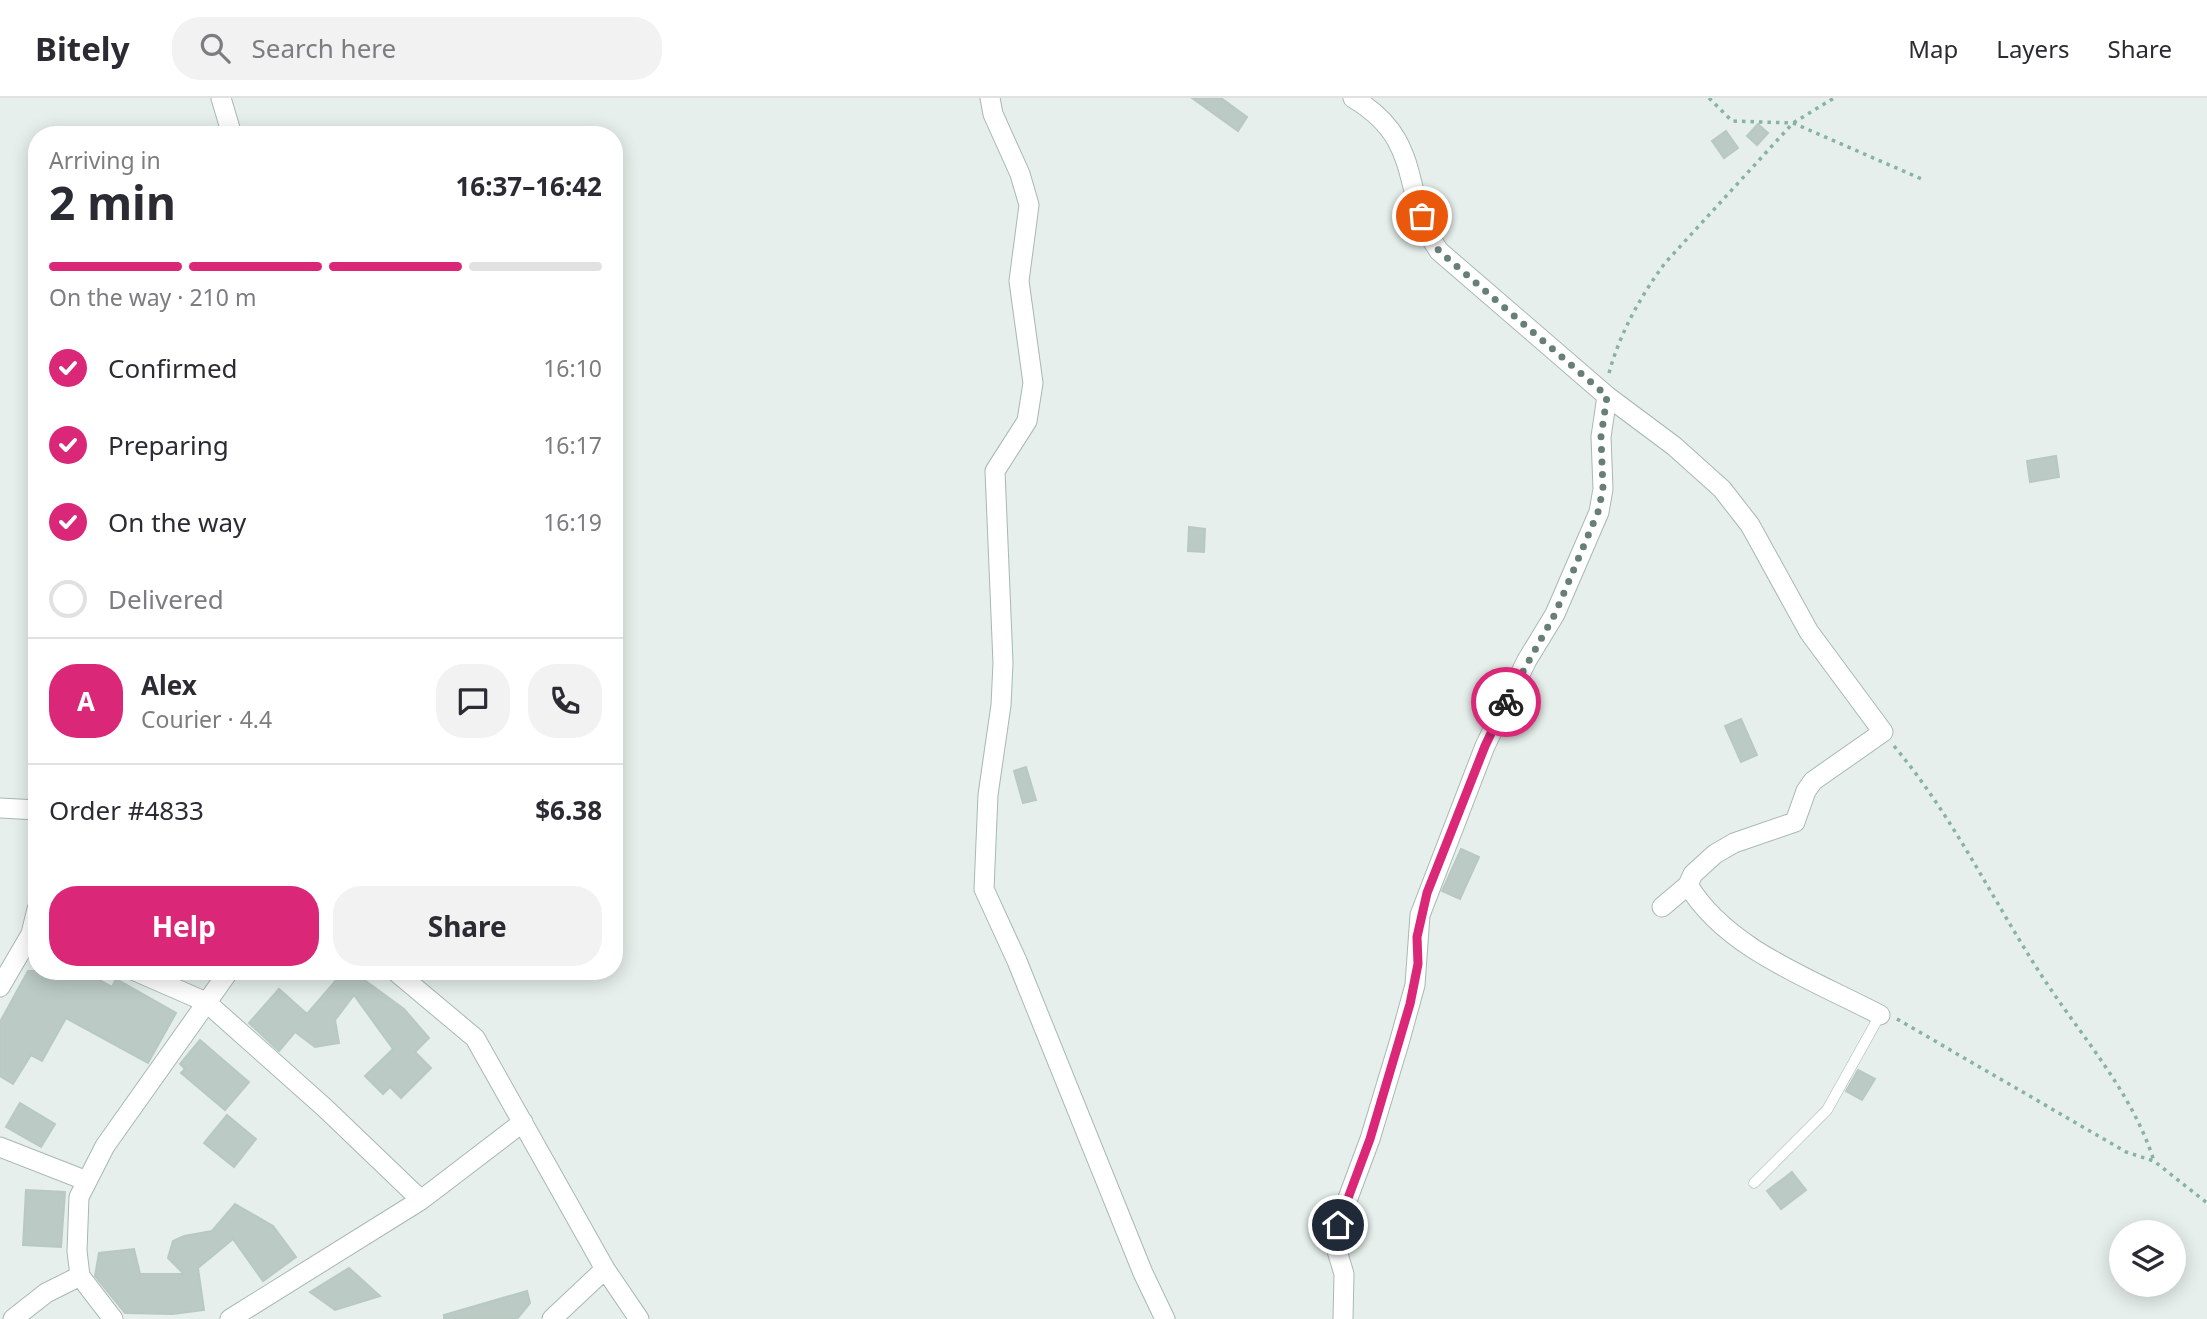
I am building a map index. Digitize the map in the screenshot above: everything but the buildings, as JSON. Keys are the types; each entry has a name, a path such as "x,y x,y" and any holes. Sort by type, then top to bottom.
{"street":[{"path":"221,98 229,126"},
{"path":"990,98 993,114 1020,174 1030,205 1019,281 1033,383 1027,421 995,471 1001,564 999,615 1003,663 1001,705 988,795 984,889 1017,961 1164,1319"},
{"path":"1353,98 1374,111 1401,144 1429,236 1439,251 1607,396 1674,446 1722,489 1750,525 1809,632 1883,733 1813,781 1806,791 1801,813 1795,822 1734,843 1693,874 1688,885 1662,907"},
{"path":"1343,1319 1344,1275 1335,1244 1338,1225 1370,1139 1415,985 1420,915 1485,746 1527,660 1555,614 1598,512 1603,489 1601,437 1607,396"},
{"path":"0,808 28,810"},
{"path":"1688,885 1697,899 1743,944 1880,1015"},
{"path":"0,987 28,935"},
{"path":"156,980 206,1002 325,1108 421,1200"},
{"path":"113,1319 80,1276 76,1251 79,1197 105,1146 222,980"},
{"path":"417,980 475,1038 605,1269 639,1319"},
{"path":"230,1319 421,1200 523,1122"},
{"path":"0,1147 87,1181"},
{"path":"552,1319 605,1269"},
{"path":"13,1319 46,1293 80,1276"}],"lane":[{"path":"1754,1183 1827,1110 1880,1015"}],"path":[{"path":"1709,98 1732,121 1793,122 1924,180"},
{"path":"1607,396 1608,374 1618,341 1648,287 1665,263 1793,122 1834,98"},
{"path":"1883,733 1940,804 2033,963 2139,1121 2154,1161"},
{"path":"1880,1015 1907,1023 2126,1152 2154,1161 2207,1203"}],"way so far":[{"path":"1422,216 1429,236 1439,251 1494,302 1607,396 1600,451 1603,489 1598,512 1555,614 1506,702"}],"route":[{"path":"1338,1225 1370,1139 1377,1107 1410,1004 1418,964 1417,937 1420,915 1427,893 1485,746 1506,702"}]}
